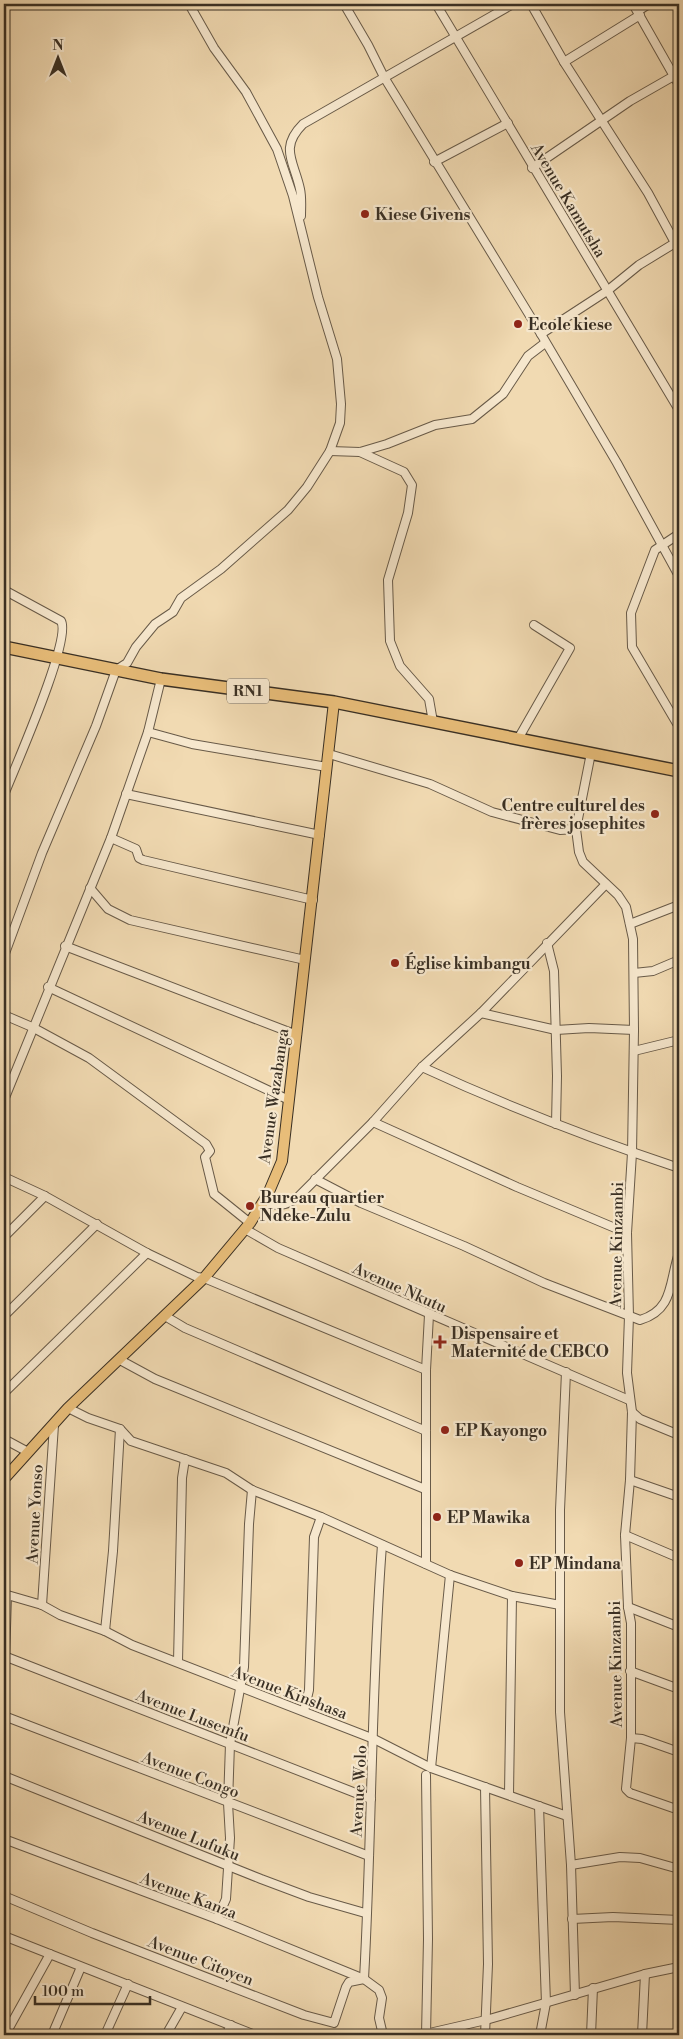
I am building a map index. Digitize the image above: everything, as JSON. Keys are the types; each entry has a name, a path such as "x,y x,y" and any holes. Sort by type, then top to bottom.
{"highway":[{"name":"RN1","path":"4,647 161,679 334,702 679,771"}],"main road":[{"name":"Avenue Wazabanga","path":"4,1479 68,1408 204,1278 248,1226 264,1202 282,1161 334,702"}],"street":[{"path":"4,956 42,853 96,726 116,670 127,663 140,641 155,624 172,612 181,598 228,563 288,510 307,487 330,451 340,423 341,404 336,359 318,298 300,224 277,149 246,92 214,48 189,4"},
{"path":"344,4 434,162 541,334 617,463 679,576"},
{"name":"Avenue Kamutsha","path":"436,4 508,123 532,168 679,410"},
{"path":"300,224 300,189 289,153 294,133 302,124 513,4"},
{"path":"531,4 564,62 648,193 677,246 639,265 607,291 541,334"},
{"path":"564,62 637,10 649,4"},
{"path":"637,10 677,75 679,85"},
{"path":"532,168 630,101 677,75"},
{"path":"434,162 508,123"},
{"path":"330,451 360,452 387,444 434,425 472,418 503,394 528,356 545,343"},
{"path":"360,452 404,472 412,485 408,513 388,580 390,641 400,666 429,699 433,722"},
{"path":"679,534 655,550 631,613 632,647 679,726"},
{"path":"4,590 61,621 63,630 57,659 4,795"},
{"path":"518,739 570,648 534,625"},
{"path":"4,1100 48,987 111,838 148,732 161,679"},
{"path":"148,732 192,744 328,767"},
{"name":"Avenue Kinzambi","path":"591,753 576,829 582,862 618,895 626,907 630,924 634,973 632,1153 627,1233 629,1316 627,1373 632,1412 630,1480 625,1535 628,1607 631,1623 631,1738 626,1789 630,1793 679,1810"},
{"path":"329,754 422,781 492,812 560,830 576,829"},
{"path":"126,794 320,835"},
{"path":"111,838 136,849 139,858 143,860 313,900"},
{"path":"264,1202 276,1207 286,1205 316,1179 373,1122 422,1066 481,1013 606,884"},
{"path":"90,888 108,909 130,920 305,960"},
{"path":"630,924 679,905"},
{"path":"548,943 554,971 556,1124"},
{"path":"65,946 297,1035"},
{"path":"634,973 653,971 679,960"},
{"path":"48,987 289,1100"},
{"path":"481,1013 556,1030 589,1028 634,1030"},
{"path":"4,1015 32,1027"},
{"name":"Avenue Nkutu","path":"32,1027 89,1058 206,1144 210,1151 204,1157 214,1194 248,1226 278,1248 629,1400"},
{"path":"634,1052 679,1040"},
{"path":"422,1066 481,1094 556,1124 632,1153 679,1168"},
{"path":"373,1122 517,1188 627,1233"},
{"path":"4,1178 45,1196 147,1253 197,1277 204,1278 426,1370"},
{"path":"316,1179 361,1203 464,1246 544,1283 640,1320 653,1316 661,1310 666,1301 679,1253"},
{"path":"4,1237 45,1196"},
{"path":"4,1316 97,1224"},
{"path":"4,1393 147,1253"},
{"path":"426,1564 426,1370 429,1315"},
{"path":"165,1316 185,1328 426,1431"},
{"path":"120,1360 155,1379 425,1489"},
{"path":"566,1372 560,1510 560,1712 570,1865 575,1995"},
{"path":"68,1408 88,1418 120,1429 131,1441 185,1459 208,1469 226,1473 252,1490 321,1517 450,1575 512,1596 560,1605"},
{"path":"632,1412 640,1419 679,1434"},
{"name":"Avenue Yonso","path":"42,1605 54,1425"},
{"path":"105,1632 113,1551 120,1429"},
{"path":"4,1439 28,1452"},
{"path":"178,1662 182,1478 185,1459"},
{"path":"630,1480 679,1498"},
{"path":"217,1919 226,1900 230,1838 228,1803 230,1744 237,1715 239,1688 244,1668 248,1524 252,1490"},
{"path":"304,1712 309,1690 314,1537 321,1517"},
{"path":"625,1535 679,1558"},
{"name":"Avenue Wolo","path":"364,1979 374,1739 376,1633 382,1546"},
{"path":"431,1768 450,1575"},
{"path":"4,1694 5,1594"},
{"name":"Avenue Kinshasa","path":"5,1594 42,1605 60,1615 239,1688 374,1739 431,1768 485,1788 509,1794 566,1816"},
{"path":"509,1794 512,1596"},
{"path":"628,1607 679,1627"},
{"name":"Avenue Lusemfu","path":"5,1657 371,1799"},
{"path":"630,1671 679,1689"},
{"name":"Avenue Congo","path":"4,1716 369,1856"},
{"path":"631,1738 642,1739 679,1752"},
{"path":"426,1775 428,1939 426,2034 486,2020 645,1974 679,1967"},
{"name":"Avenue Lufuku","path":"4,1776 309,1897 366,1913"},
{"path":"484,2035 488,1964 485,1788"},
{"path":"539,1806 546,2003 540,2035"},
{"name":"Avenue Kanza","path":"4,1839 217,1919 364,1979"},
{"path":"570,1865 620,1857 640,1858 679,1869"},
{"name":"Avenue Citoyen","path":"4,1896 92,1933 304,2015 334,2023 349,1982 364,1979"},
{"path":"572,1919 613,1916 679,1920"},
{"path":"4,1936 256,2035"},
{"path":"5,2035 50,1954"},
{"path":"52,2035 81,1967"},
{"path":"642,2035 645,1974"},
{"path":"364,1979 379,1990 382,1998 379,2018 383,2035"},
{"path":"105,2035 128,1984"},
{"path":"591,2035 593,1988"},
{"path":"166,2035 182,2007"},
{"path":"226,2035 231,2025"}],"place":[{"name":"Kiese Givens","path":"365,214"},
{"name":"Ecole kiese","path":"518,324"},
{"name":"Centre culturel des frères josephites","path":"655,814"},
{"name":"Église kimbangu","path":"395,963"},
{"name":"Bureau quartier Ndeke-Zulu","path":"250,1206"},
{"name":"Dispensaire et Maternité de CEBCO","path":"440,1342"},
{"name":"EP Kayongo","path":"445,1430"},
{"name":"EP Mawika","path":"437,1517"},
{"name":"EP Mindana","path":"519,1563"}]}
